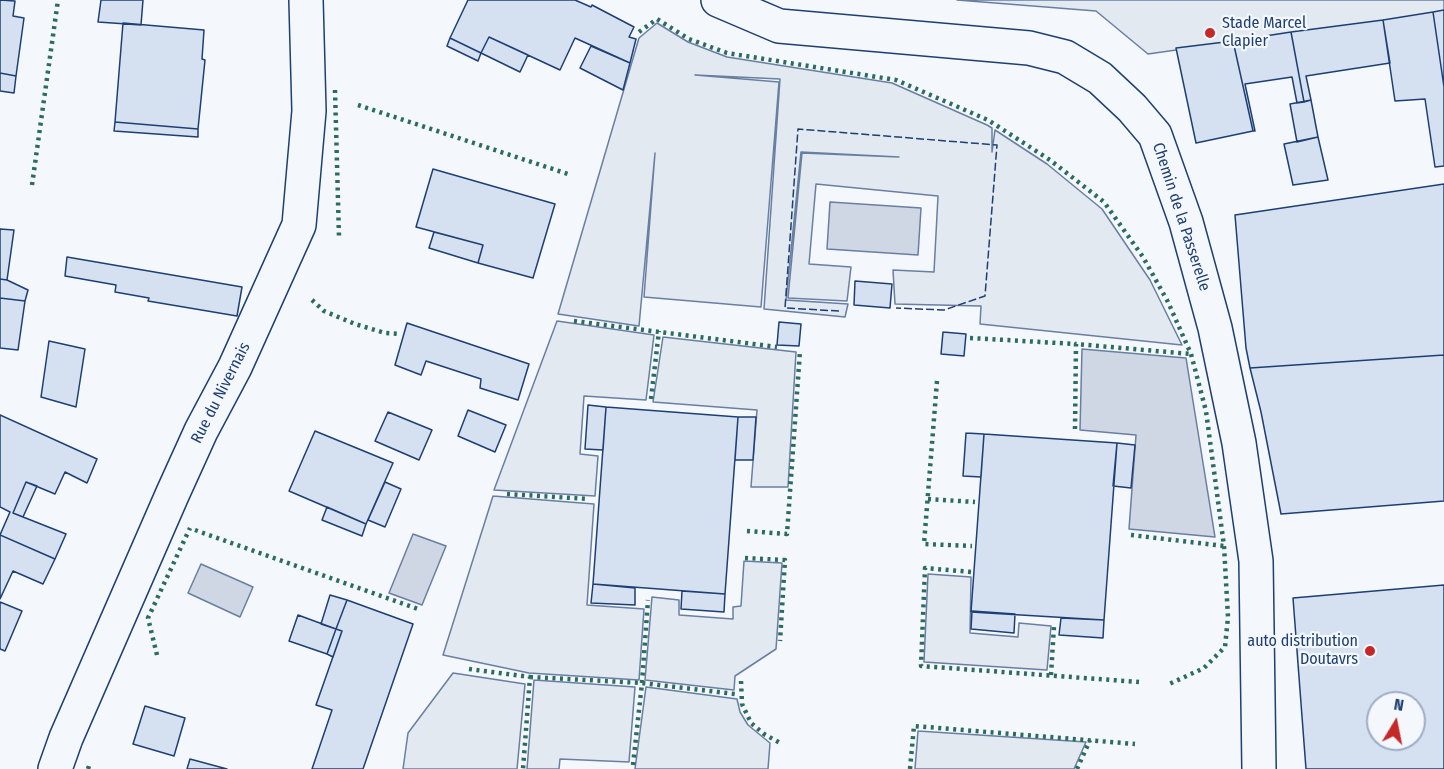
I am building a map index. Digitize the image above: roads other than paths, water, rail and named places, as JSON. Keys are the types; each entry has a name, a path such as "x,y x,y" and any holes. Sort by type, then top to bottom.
{"street":[{"name":"Rue du Nivernais","path":"55,769 71,727 186,463 235,367 299,225 309,111 306,0"},
{"name":"Chemin de la Passerelle","path":"718,0 779,26 1029,48 1065,57 1100,78 1132,108 1155,135 1186,222 1212,318 1239,443 1256,561 1259,769"}],"place":[{"name":"Stade Marcel Clapier","path":"1210,33"},
{"name":"auto distribution Doutavrs","path":"1370,651"}]}
